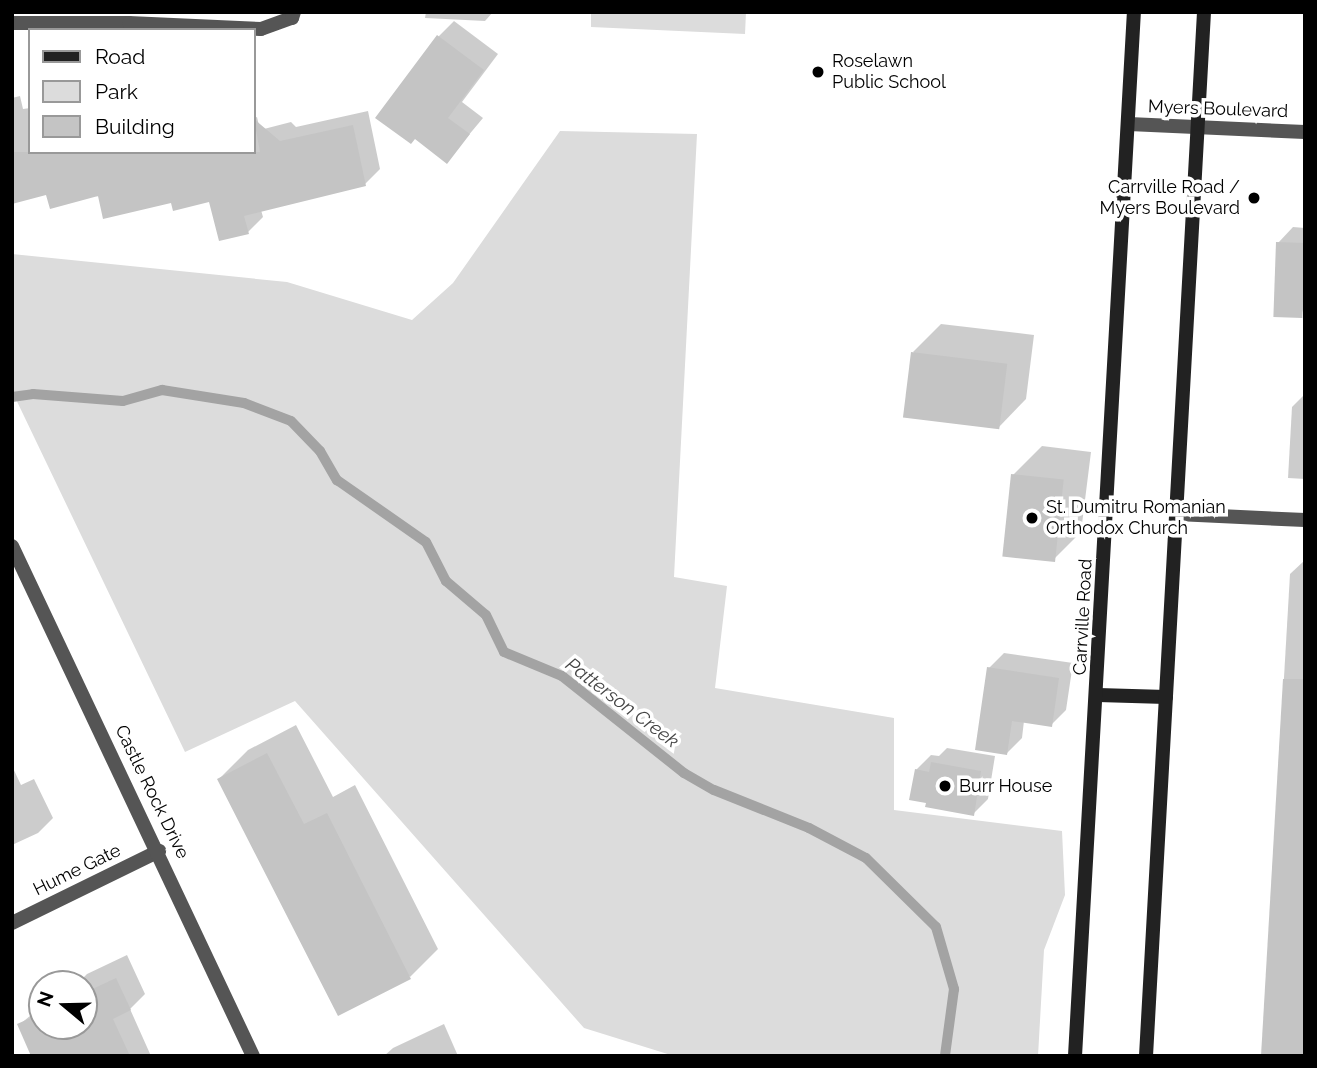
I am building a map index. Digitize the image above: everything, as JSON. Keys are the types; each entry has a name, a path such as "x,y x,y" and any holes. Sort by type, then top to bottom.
{"main road":[{"name":"Carrville Road","path":"1076,1056 1134,12"},
{"path":"1146,1056 1204,12"},
{"path":"1098,695 1166,697"}],"street":[{"path":"256,29 292,18 294,12"},
{"path":"12,23 128,23 239,28"},
{"name":"Myers Boulevard","path":"1129,124 1305,132"},
{"path":"1177,514 1305,520"},
{"name":"Castle Rock Drive","path":"12,546 159,851 253,1056"},
{"name":"Hume Gate","path":"12,923 159,851"}],"green space":[{"path":"591,12 746,12 745,34 591,27"},
{"path":"560,131 697,134 674,577 727,586 715,688 894,718 894,810 1062,831 1065,895 1044,950 1038,1056 674,1056 584,1028 295,701 185,752 12,391 12,254 287,282 412,320 453,283"}],"building":[{"path":"437,35 484,70 448,118 470,134 447,164 415,139 411,144 375,118"},
{"path":"256,121 280,141 353,125 366,186 244,216 249,234 219,241 209,202 173,211 171,203 103,219 98,196 50,209 46,195 12,204 12,152 260,152"},
{"path":"1276,242 1305,243 1302,318 1273,317"},
{"path":"911,352 1007,364 999,429 903,418"},
{"name":"St. Dumitru Romanian Orthodox Church","path":"1011,474 1064,480 1055,562 1002,557"},
{"path":"987,667 1059,678 1052,727 1012,721 1007,755 975,750"},
{"path":"1283,679 1305,679 1305,1056 1261,1056"},
{"path":"267,753 304,824 327,813 411,979 338,1016 217,779"},
{"name":"Burr House","path":"931,762 981,771 974,816 925,807 926,803 909,800 915,769 929,772"},
{"path":"116,978 131,1010 113,1019 130,1056 31,1056 17,1024 28,1019 28,1040 98,1040 98,986"}],"waterway":[{"name":"Patterson Creek","path":"12,397 33,394 123,401 162,390 244,403 291,421 320,451 337,480 426,542 446,581 486,615 504,652 562,676 684,773 714,790 809,828 866,858 936,927 954,989 945,1056"}],"place":[{"name":"Roselawn Public School","path":"818,72"},
{"name":"Carrville Road / Myers Boulevard","path":"1254,198"},
{"name":"St. Dumitru Romanian Orthodox Church","path":"1032,518"},
{"name":"Burr House","path":"945,786"}]}
